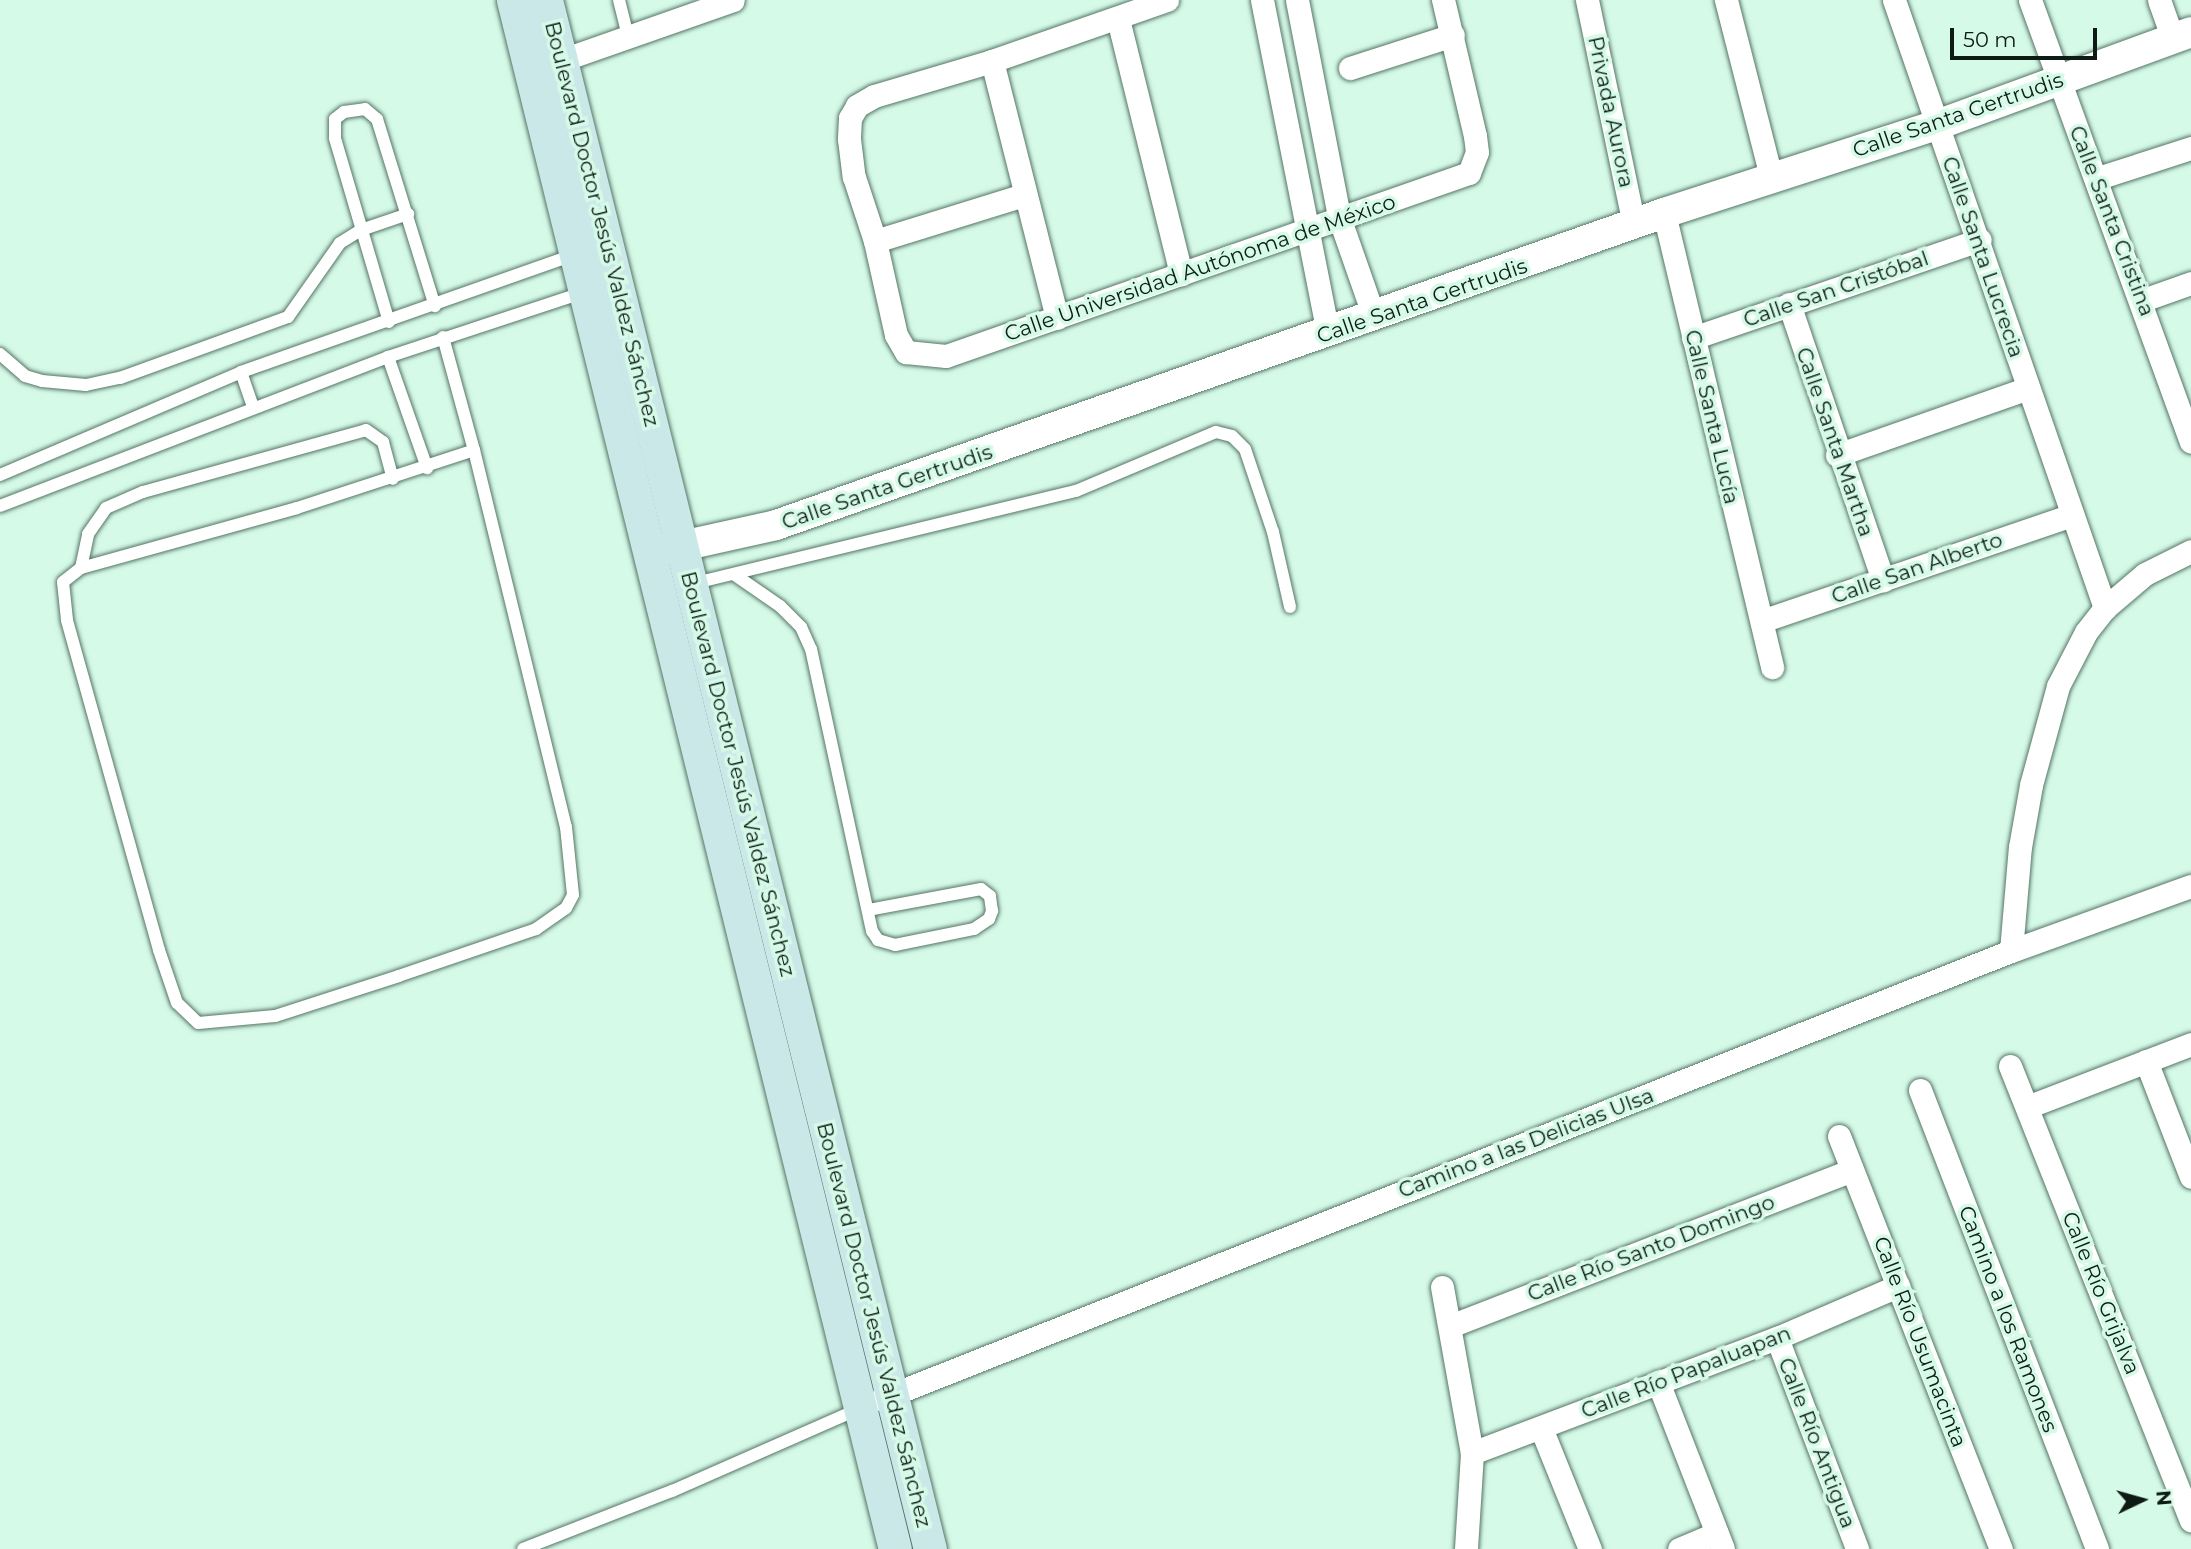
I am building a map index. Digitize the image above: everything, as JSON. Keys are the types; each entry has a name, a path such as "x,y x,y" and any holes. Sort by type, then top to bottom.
{"main road":[{"name":"Boulevard Doctor Jesús Valdez Sánchez","path":"513,0 648,553 674,588 877,1401 930,1549"},
{"name":"Boulevard Doctor Jesús Valdez Sánchez","path":"551,2 562,60 682,548 674,588"},
{"name":"Boulevard Doctor Jesús Valdez Sánchez","path":"877,1401 895,1549"}],"street":[{"path":"562,60 733,0"},
{"path":"1024,195 875,241 854,177 849,139 850,118 857,106 874,96 992,61 1167,0"},
{"path":"1262,0 1328,333"},
{"path":"1297,0 1339,217 1374,317"},
{"path":"1350,68 1453,35 1443,0"},
{"name":"Privada Aurora","path":"1587,0 1634,225"},
{"path":"1726,0 1770,177"},
{"name":"Calle Santa Lucrecia","path":"1894,0 1980,240 2028,388 2105,608"},
{"name":"Calle Santa Cristina","path":"2030,0 2189,429"},
{"path":"2160,0 2182,36"},
{"path":"1118,19 1181,274"},
{"name":"Calle Universidad Autónoma de México","path":"875,241 902,346 912,355 946,356 1339,217 1456,181 1469,173 1476,152 1453,35"},
{"name":"Calle Santa Gertrudis","path":"648,553 682,548 776,525 1664,213 1937,125 2182,36"},
{"path":"992,61 1057,318"},
{"path":"2098,178 2191,148"},
{"name":"Calle Santa Lucía","path":"1664,213 1772,667"},
{"name":"Calle San Cristóbal","path":"1693,338 1980,240"},
{"path":"2143,300 2191,283"},
{"name":"Calle Santa Martha","path":"1788,304 1837,455 1882,580"},
{"path":"1837,455 2028,388"},
{"name":"Calle San Alberto","path":"1762,621 2072,515"},
{"path":"2011,951 2020,847 2045,726 2073,655 2105,608 2145,574 2191,551"},
{"name":"Camino a las Delicias Ulsa","path":"877,1401 2011,951 2191,886"},
{"path":"2027,1107 2191,1044"},
{"path":"2146,1061 2191,1177"},
{"name":"Calle Río Grijalva","path":"2010,1066 2191,1520"},
{"name":"Camino a los Ramones","path":"1920,1090 2097,1549"},
{"name":"Calle Río Usumacinta","path":"1839,1136 2001,1549"},
{"name":"Calle Río Santo Domingo","path":"1450,1326 1852,1170"},
{"name":"Calle Río Papaluapan","path":"1472,1453 1777,1338 1898,1286"},
{"path":"1442,1287 1472,1453 1466,1549"},
{"name":"Calle Río Antigua","path":"1777,1338 1857,1549"},
{"path":"1658,1382 1720,1541 1679,1549"},
{"path":"1541,1428 1590,1549"}],"lane":[{"path":"619,0 628,37"},
{"path":"389,322 335,138 335,119 344,112 365,108 377,119 435,306"},
{"path":"0,354 24,376 42,381 86,385 120,378 288,317 340,243 361,230 408,214"},
{"path":"0,475 241,372 577,254"},
{"path":"0,506 387,357 586,291"},
{"path":"443,337 474,450 566,827 573,894 566,908 536,929 275,1016 198,1023 177,1003 66,620 61,588 65,578 81,568 393,479 474,450"},
{"path":"387,357 427,468"},
{"path":"241,372 253,407"},
{"path":"81,568 88,534 106,508 156,488 366,430 383,442 393,479"},
{"path":"674,588 1076,491 1216,432 1233,436 1245,449 1273,532 1290,607"},
{"path":"736,575 780,606 801,627 811,649 869,910 878,940 895,946 974,929 989,919 992,911 990,896 981,889 869,910"},
{"path":"523,1549 672,1491 877,1401"}]}
